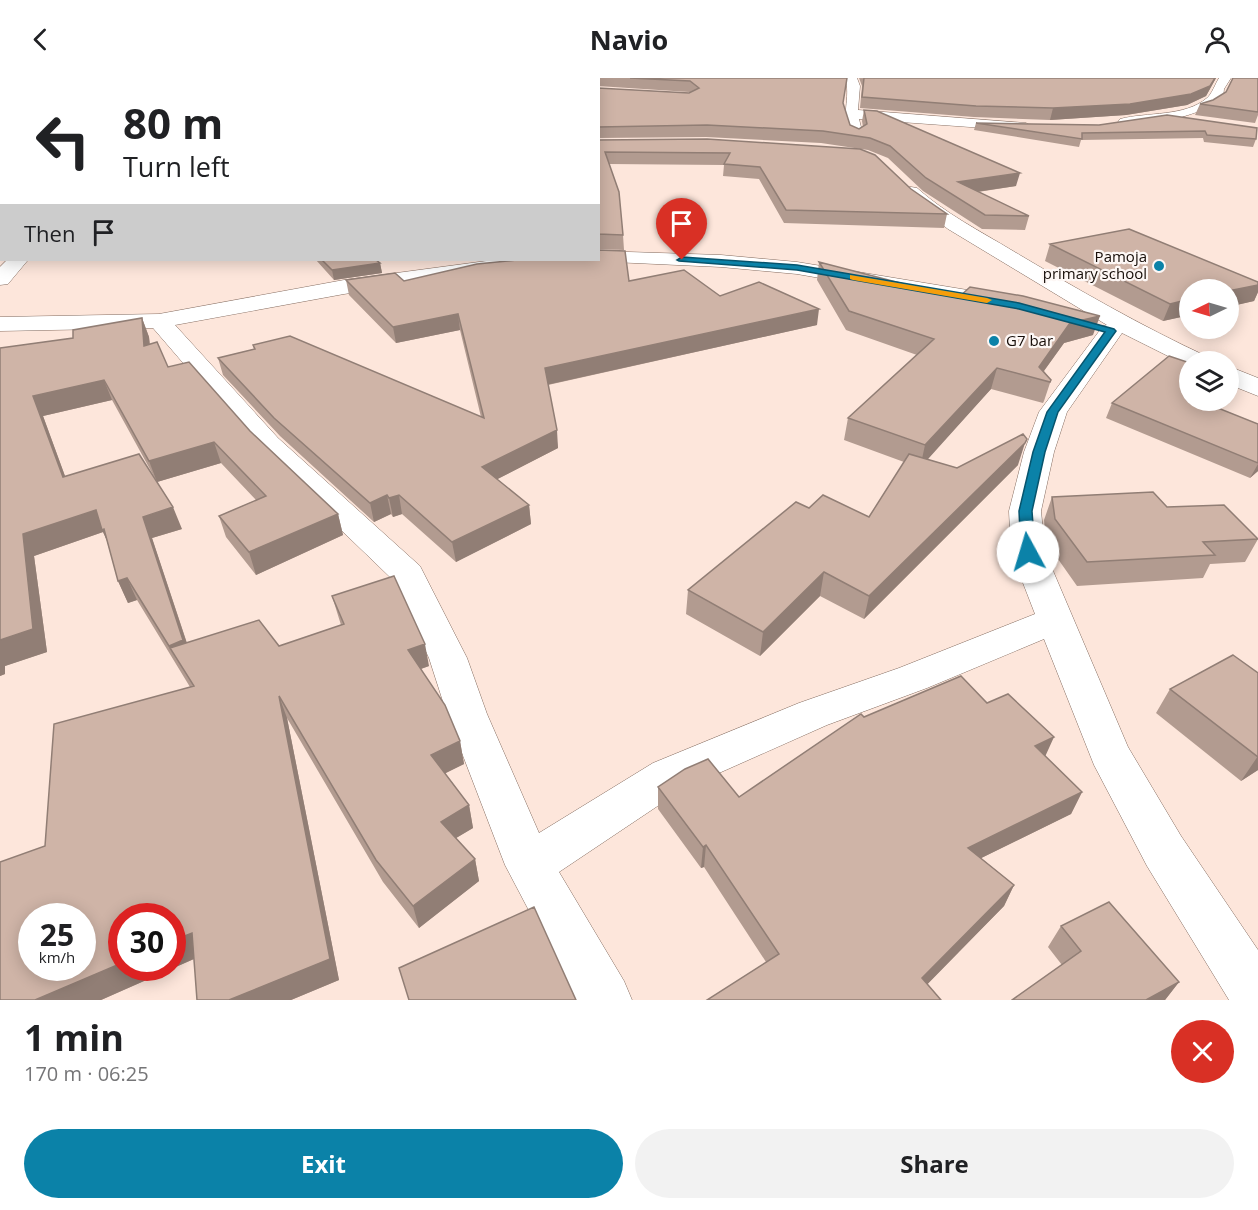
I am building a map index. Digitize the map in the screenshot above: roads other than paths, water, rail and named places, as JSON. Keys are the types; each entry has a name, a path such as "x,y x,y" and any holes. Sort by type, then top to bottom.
{"street":[{"path":"851,78 854,93 851,114 859,145"},
{"path":"1106,124 1163,117 1213,101 1226,78"},
{"path":"851,114 1036,127"},
{"path":"1163,117 1196,123"},
{"path":"894,176 916,197 941,215 1093,309 1179,353"},
{"path":"600,257 710,261 797,268 1029,308"},
{"path":"0,279 17,261"},
{"path":"0,324 159,321 344,286 524,261"},
{"path":"1069,318 1155,342"},
{"path":"159,321 268,444 408,574 448,657 467,714 530,865 605,1000"},
{"path":"1111,331 1053,412 1039,452 1025,511 1028,552 1109,753 1164,851 1258,997"},
{"path":"1239,380 1258,388"},
{"path":"530,865 668,776 813,714 913,678 1056,620"}],"place":[{"name":"Pamoja primary school","path":"1159,266"},
{"name":"G7 bar","path":"994,341"}]}
